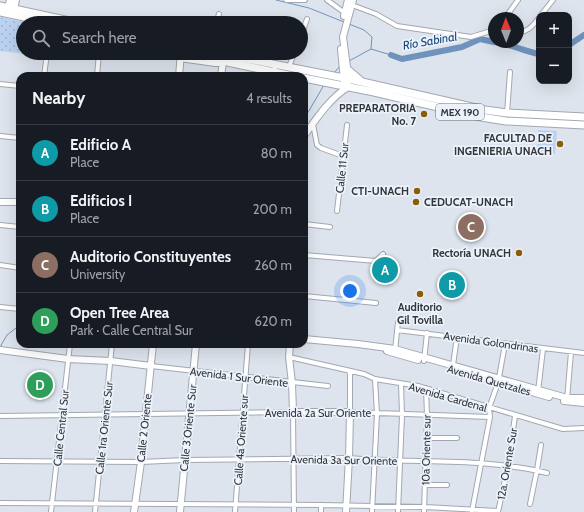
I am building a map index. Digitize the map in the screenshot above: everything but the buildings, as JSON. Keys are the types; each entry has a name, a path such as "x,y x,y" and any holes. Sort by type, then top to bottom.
{"main road":[{"path":"8,12 10,0"},
{"path":"8,12 16,0"},
{"path":"308,131 343,87 346,69 340,42 345,17 351,2"},
{"path":"0,6 8,12 23,16"},
{"path":"8,12 34,16"},
{"path":"180,72 181,60"},
{"path":"211,60 266,72"},
{"path":"223,62 227,60"},
{"name":"MEX 190","path":"255,60 344,78 472,108 507,114 584,117"},
{"path":"222,72 223,62"},
{"path":"346,69 362,82"},
{"name":"MEX 190","path":"308,79 481,117 506,121 584,124"},
{"path":"0,202 16,202"},
{"name":"Avenida Quetzales","path":"308,339 358,344 395,351 409,358 424,359 453,365 499,381"},
{"name":"Calle 2 Oriente","path":"134,512 141,462 153,348"},
{"name":"Calle 3 Oriente Sur","path":"180,512 196,348"},
{"path":"290,348 293,412"},
{"path":"3,350 68,359 111,361 151,366"},
{"name":"Avenida Quetzales","path":"424,359 567,400 584,402"},
{"name":"Avenida Quetzales","path":"567,400 584,398"},
{"name":"Avenida 2a Sur Oriente","path":"293,412 350,412"},
{"path":"346,512 350,412"}],"street":[{"path":"286,0 305,0"},
{"path":"327,0 345,17"},
{"path":"509,12 518,0"},
{"path":"543,12 552,1"},
{"path":"351,2 397,26 471,36 488,32"},
{"path":"524,32 527,31 536,21"},
{"path":"45,72 46,60"},
{"path":"97,72 98,60"},
{"path":"289,67 292,60"},
{"path":"274,72 275,64"},
{"path":"507,114 510,72"},
{"path":"0,84 16,86"},
{"path":"313,124 317,145 321,148 343,156"},
{"name":"Calle 11 Sur","path":"337,211 347,125"},
{"path":"0,136 16,138"},
{"path":"308,224 330,227"},
{"path":"0,225 16,227"},
{"path":"308,256 376,261 383,254"},
{"path":"0,265 16,267"},
{"path":"308,296 376,303"},
{"path":"0,307 16,309"},
{"path":"395,351 398,322"},
{"name":"Avenida Golondrinas","path":"397,330 584,353"},
{"path":"424,359 427,333"},
{"path":"453,365 457,337"},
{"path":"472,511 490,417 489,408 499,381 504,344"},
{"name":"Calle Central Sur","path":"51,512 69,348"},
{"name":"Calle 1ra Oriente Sur","path":"95,512 112,348"},
{"name":"Calle 4a Oriente sur","path":"235,512 248,348"},
{"path":"538,392 543,349"},
{"path":"567,400 571,352"},
{"name":"Avenida Cardenal","path":"289,357 364,374 376,380 401,384 412,384 515,416 563,429 584,428"},
{"name":"Avenida 1 Sur Oriente","path":"151,366 328,386"},
{"path":"350,371 350,412"},
{"path":"372,512 377,414 376,380"},
{"path":"398,512 402,415 401,384"},
{"name":"10a Oriente sur","path":"424,510 427,438 426,388"},
{"path":"293,412 294,512"},
{"name":"Avenida 2a Sur Oriente","path":"0,416 293,412"},
{"name":"Avenida 2a Sur Oriente","path":"350,412 490,417"},
{"name":"12a. Oriente Sur","path":"498,512 508,466 515,416"},
{"path":"427,438 457,438"},
{"path":"530,504 537,470 540,445"},
{"name":"Avenida 3a Sur Oriente","path":"0,461 141,462 349,458 375,461 482,463 537,470 547,473"},
{"path":"426,485 447,485"},
{"path":"0,503 294,504 498,512"},
{"path":"321,505 321,512"}],"shaded area":[{"path":"0,17 16,20 16,53 0,51"},
{"path":"538,130 557,131 555,154 537,153"}],"waterway":[{"path":"276,0 309,8 344,22"},
{"path":"349,24 364,30 372,37 371,49"},
{"name":"Río Sabinal","path":"572,43 584,35"},
{"name":"Río Sabinal","path":"391,55 402,59 462,47 480,39 488,41"},
{"name":"Río Sabinal","path":"519,48 536,53"},
{"name":"Río Sabinal","path":"349,61 371,49 391,55"},
{"name":"Río Sabinal","path":"334,73 340,66"},
{"name":"Río Sabinal","path":"308,112 324,85"},
{"name":"Río Sabinal","path":"0,347 7,335 16,328"}],"place":[{"name":"PREPARATORIA No. 7","path":"424,114"},
{"name":"FACULTAD DE INGENIERIA UNACH","path":"560,144"},
{"name":"CTI-UNACH","path":"417,191"},
{"name":"CEDUCAT-UNACH","path":"416,202"},
{"name":"Auditorio Constituyentes","path":"471,227"},
{"name":"Rectoría UNACH","path":"519,253"},
{"name":"Edificio A","path":"385,270"},
{"name":"Edificios I","path":"452,285"},
{"name":"Auditorio Gil Tovilla","path":"420,294"},
{"name":"Open Tree Area","path":"40,385"}]}
